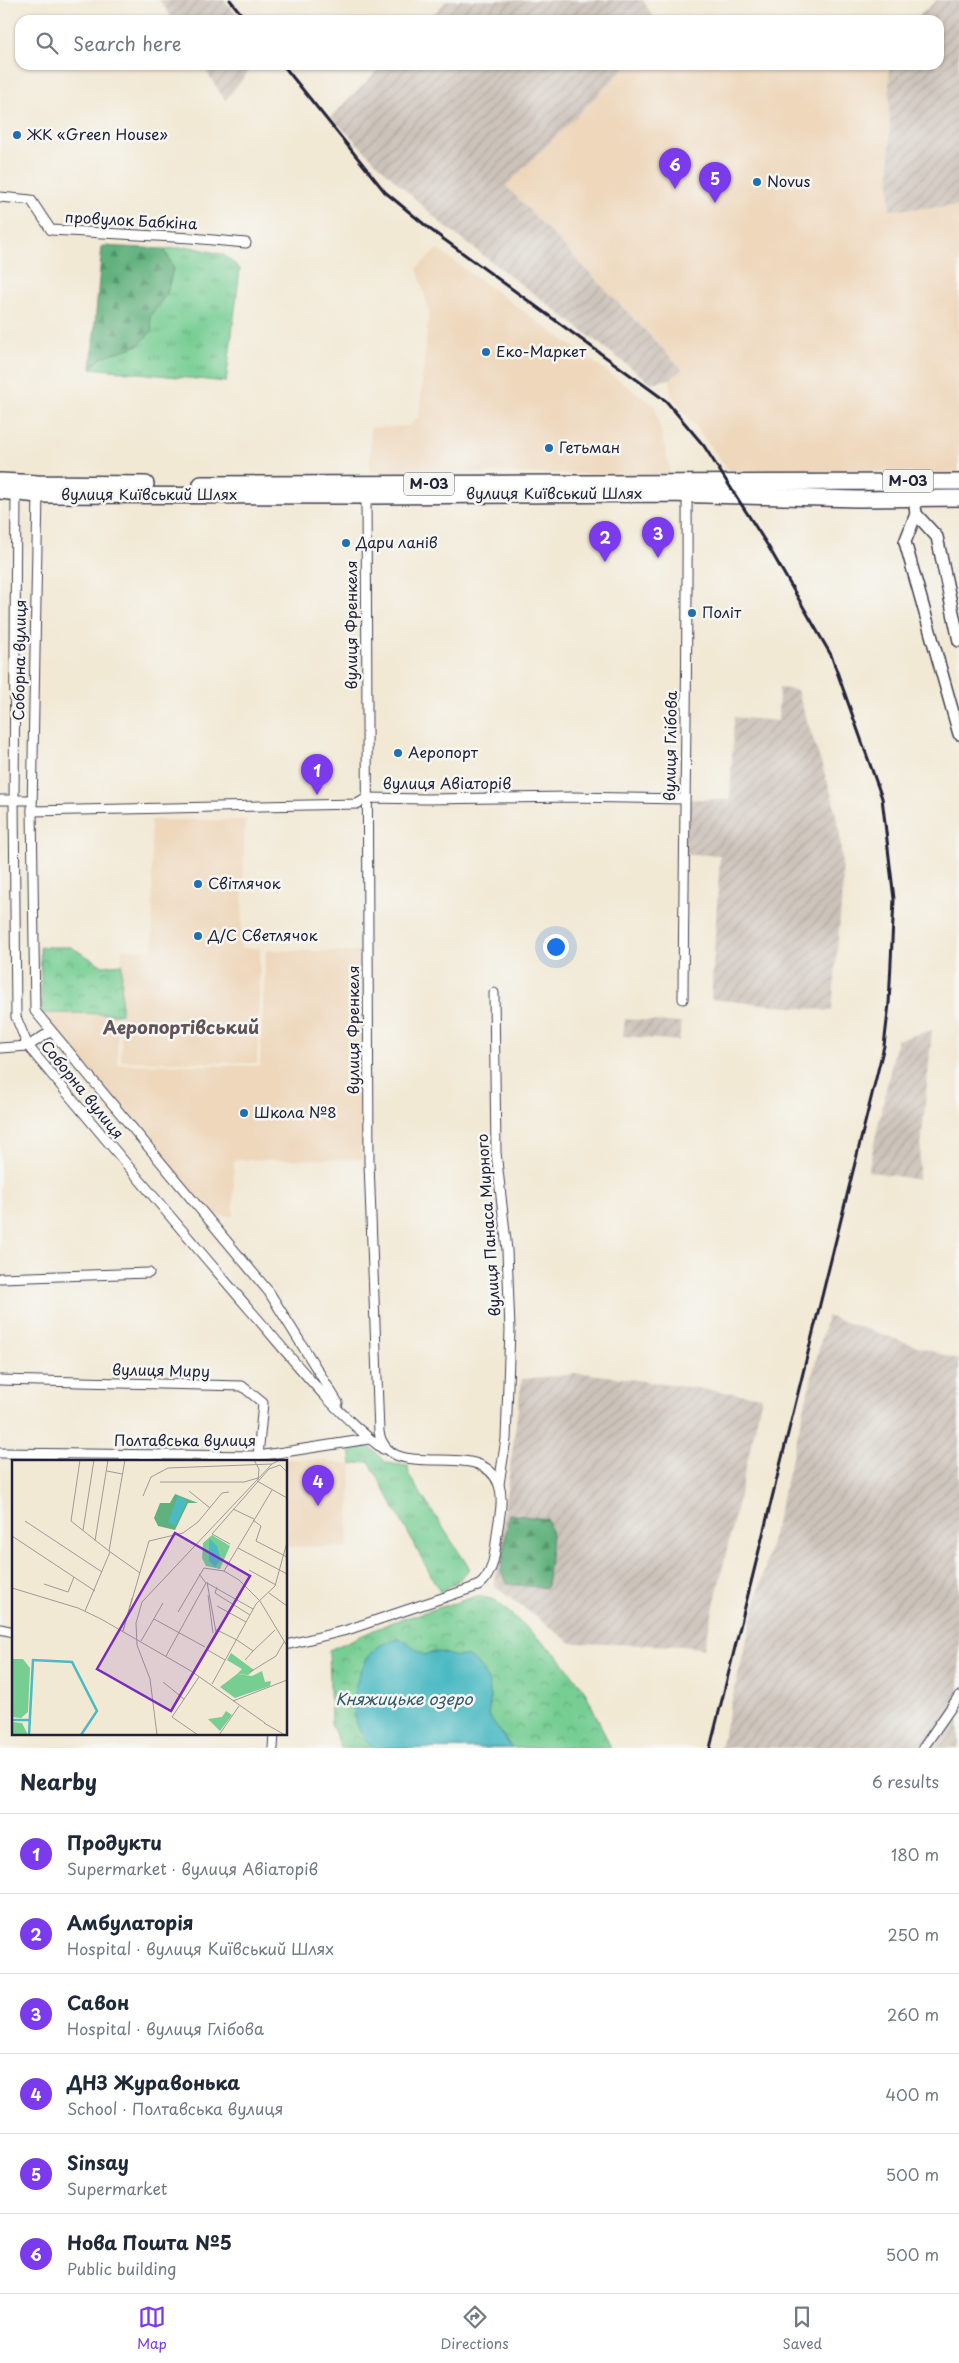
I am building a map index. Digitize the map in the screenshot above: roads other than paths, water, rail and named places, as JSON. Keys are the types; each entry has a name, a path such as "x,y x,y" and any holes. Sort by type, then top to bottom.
{"highway":[{"name":"вулиця Київський Шлях","path":"0,481 16,487 38,489 366,490 912,481 959,482"},
{"name":"вулиця Київський Шлях","path":"0,491 16,487"},
{"name":"вулиця Київський Шлях","path":"366,490 493,494 687,494 915,506 959,498"}],"street":[{"name":"провулок Бабкіна","path":"0,197 31,200 51,230 191,238 246,244"},
{"path":"912,481 915,506 905,542 959,734"},
{"name":"Соборна вулиця","path":"16,487 14,800 16,1017 28,1046 172,1220 348,1420 386,1451"},
{"name":"Соборна вулиця","path":"38,489 32,800 35,1011 50,1032 269,1292 348,1420"},
{"name":"вулиця Френкеля","path":"366,490 369,1163 378,1422 380,1441 386,1451"},
{"name":"вулиця Глібова","path":"683,999 688,586 687,494"},
{"path":"915,506 937,537 959,641"},
{"name":"вулиця Авіаторів","path":"32,811 357,804 367,798 571,797 684,799"},
{"path":"0,800 32,800"},
{"name":"вулиця Панаса Мирного","path":"288,1645 347,1630 478,1586 487,1578 493,1560 501,1499 499,1484 506,1439 510,1330 507,1250 496,1152 494,993"},
{"path":"0,1048 28,1046 50,1032"},
{"path":"0,1278 149,1273"},
{"name":"вулиця Миру","path":"0,1380 242,1386 264,1403 258,1456"},
{"name":"Полтавська вулиця","path":"0,1453 258,1456 369,1439"},
{"path":"386,1451 406,1458 478,1464 492,1473 499,1484"},
{"path":"923,1748 959,1696"}],"water":[{"name":"Княжицьке озеро","path":"397,1639 407,1642 424,1655 438,1652 454,1656 465,1656 476,1662 489,1685 488,1715 512,1748 374,1748 364,1738 357,1725 354,1695 357,1680 371,1654 382,1644"}],"railway":[{"path":"230,0 242,15"},
{"path":"287,70 385,192 431,230 666,401 704,446 768,546 831,655 882,798 894,899 889,1004 884,1046 710,1748"}],"place":[{"name":"ЖК «Green House»","path":"17,135"},
{"name":"Novus","path":"757,182"},
{"name":"Нова Пошта №5","path":"675,189"},
{"name":"Sinsay","path":"715,203"},
{"name":"Еко-Маркет","path":"486,352"},
{"name":"Гетьман","path":"549,448"},
{"name":"Дари ланів","path":"346,543"},
{"name":"Савон","path":"658,558"},
{"name":"Амбулаторія","path":"605,562"},
{"name":"Політ","path":"692,613"},
{"name":"Аеропорт","path":"398,753"},
{"name":"Продукти","path":"317,795"},
{"name":"Світлячок","path":"198,884"},
{"name":"Д/С Светлячок","path":"198,936"},
{"name":"Школа №8","path":"244,1113"},
{"name":"ДНЗ Журавонька","path":"318,1506"}],"district":[{"name":"Аеропортівський","path":"181,1028"}]}
